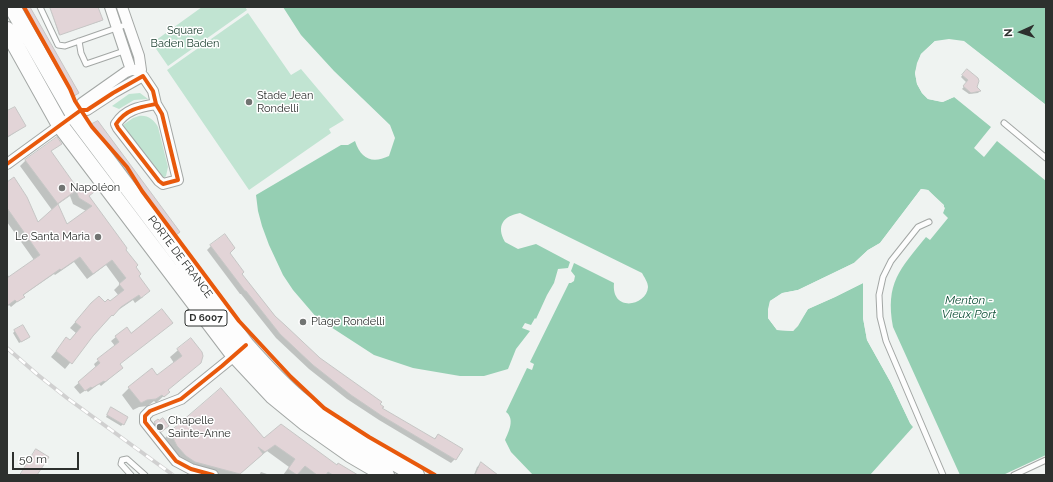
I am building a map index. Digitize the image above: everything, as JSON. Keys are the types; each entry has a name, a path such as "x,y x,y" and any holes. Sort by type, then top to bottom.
{"main road":[{"name":"PORTE DE FRANCE","path":"12,7 77,113 273,396 306,424 327,439 386,475"},
{"name":"PORTE DE FRANCE","path":"7,30 60,125 240,350 261,362 298,398 356,440 416,475"}],"street":[{"path":"110,7 124,50 128,71"},
{"path":"122,7 139,56 142,73 153,91 156,104 162,114 178,180 166,184 159,181 116,124 119,119 134,108 156,104"},
{"path":"77,113 82,103 128,71 142,73"},
{"path":"7,164 77,113 87,110 142,73"},
{"path":"213,475 174,464 145,422 145,416 150,411 181,399 240,350"}],"lane":[{"path":"40,7 58,45 65,46 128,24"},
{"path":"79,41 81,53 86,64 124,50"},
{"path":"1004,123 1046,158"},
{"path":"929,222 918,227 891,261 883,277 879,296 880,317 886,341 943,475"},
{"path":"131,475 121,464 122,460 127,459 145,475"},
{"path":"1014,475 1046,460"}],"green space":[{"name":"Square Baden Baden","path":"202,7 245,7 247,10 168,66 152,43"},
{"name":"Stade Jean Rondelli","path":"248,13 291,75 301,69 344,120 329,129 331,133 249,190 167,70"},
{"path":"140,93 148,99 134,100 119,109 112,106 129,94"},
{"path":"139,116 150,118 158,127 168,167 166,176 162,180 123,125"}],"water":[{"name":"Menton - Vieux Port","path":"283,7 1046,7 1046,105 963,41 935,41 921,54 915,73 917,84 922,93 928,99 942,102 954,97 991,127 974,148 984,157 997,141 1046,181 1046,455 1003,475 960,475 893,327 891,299 893,288 902,268 926,237 930,240 948,218 943,213 945,208 928,190 921,189 880,243 868,250 854,263 798,290 782,293 770,301 768,318 777,330 793,331 808,309 863,283 863,318 867,340 913,427 870,475 533,475 511,452 505,440 511,422 509,415 506,412 527,368 532,370 534,364 530,362 569,283 574,281 575,276 571,271 574,263 614,283 615,293 618,299 623,302 630,303 642,299 646,294 648,287 646,280 642,273 520,213 514,214 505,219 501,227 501,231 505,242 518,249 536,244 570,262 568,268 558,269 554,283 536,319 535,318 531,325 525,323 522,328 530,331 516,349 508,369 484,376 460,376 413,368 374,355 317,318 293,290 283,275 262,226 256,195 341,145 348,145 355,141 360,152 372,160 389,156 395,138 390,125 334,71 301,35"}],"pier":[{"path":"949,39 964,41 1046,105 1046,107 963,43 949,41 936,43 922,55 917,73 923,92 929,97 942,100 952,95 954,97 943,102 928,99 922,93 917,84 915,73 917,63 921,54 935,41"},
{"path":"921,189 928,190 944,205 943,213 943,206 927,192 922,191 881,244 855,264 799,292 783,295 771,303 770,310 770,317 778,328 792,329 806,307 835,296 865,281 865,317 868,339 893,382 913,427 867,340 863,318 863,283 808,309 798,326 793,331 777,330 768,318 768,309 770,301 783,293 798,290 854,263 868,250 880,243"}],"building":[{"path":"23,7 30,7 79,93 74,96"},
{"path":"50,7 98,7 103,20 60,35"},
{"path":"967,69 978,78 979,81 977,87 981,91 971,93 963,86 968,80 962,75"},
{"path":"15,107 26,126 7,137 7,111"},
{"path":"98,121 180,232 176,235 92,124"},
{"path":"57,137 62,144 51,151 78,189 91,187 94,192 89,196 138,265 136,267 141,274 139,276 150,291 141,298 139,295 121,307 113,316 112,315 93,336 72,364 56,351 66,337 70,340 81,327 75,322 91,303 99,296 105,302 108,299 110,301 124,290 119,284 126,278 112,260 93,274 80,257 23,295 25,297 17,302 15,300 7,306 7,278 40,255 7,208 7,182 14,177 27,197 38,222 58,204 25,160","holes":["76,191 79,198 92,206 67,224 58,204"]},
{"path":"225,234 235,248 230,253 244,272 242,274 275,316 320,358 382,402 380,404 384,407 382,408 435,439 438,434 463,449 456,460 382,416 351,395 313,365 280,334 210,245"},
{"path":"162,309 173,323 120,364 123,368 105,382 104,381 85,391 78,382 100,363 97,359 119,342 115,336 127,327 131,333"},
{"path":"23,325 30,337 21,342 14,330"},
{"path":"191,338 202,352 203,356 201,363 168,390 170,392 164,397 162,395 156,399 147,400 141,403 128,387 152,368 157,375 182,356 177,349"},
{"path":"221,388 264,438 281,424 337,465 338,463 358,475 333,475 328,472 326,475 317,475 305,466 297,475 288,469 295,459 275,445 265,452 258,447 263,454 240,474 195,462 186,456 177,446 170,432"},
{"path":"111,407 128,417 124,425 107,415"},
{"name":"Chapelle Sainte-Anne","path":"163,418 169,426 161,432 154,422"},
{"path":"36,449 49,457 37,475 20,475"},
{"path":"481,462 498,475 475,475"}],"railway":[{"path":"7,348 67,398 173,475"}],"cycle path":[{"path":"24,7 70,89 75,101 92,127 127,167 142,191 239,321 291,377 324,408 369,437 435,475"},
{"path":"7,164 81,110 87,110 143,76 153,91 156,104 162,114 178,180 163,184 159,181 116,124 129,112 156,104"},
{"path":"213,475 191,469 176,461 145,422 145,416 150,411 181,399 246,345"}],"place":[{"name":"Stade Jean Rondelli","path":"249,102"},
{"name":"Napoléon","path":"62,188"},
{"name":"Le Santa Maria","path":"98,237"},
{"name":"Plage Rondelli","path":"303,322"},
{"name":"Chapelle Sainte-Anne","path":"160,427"}]}
